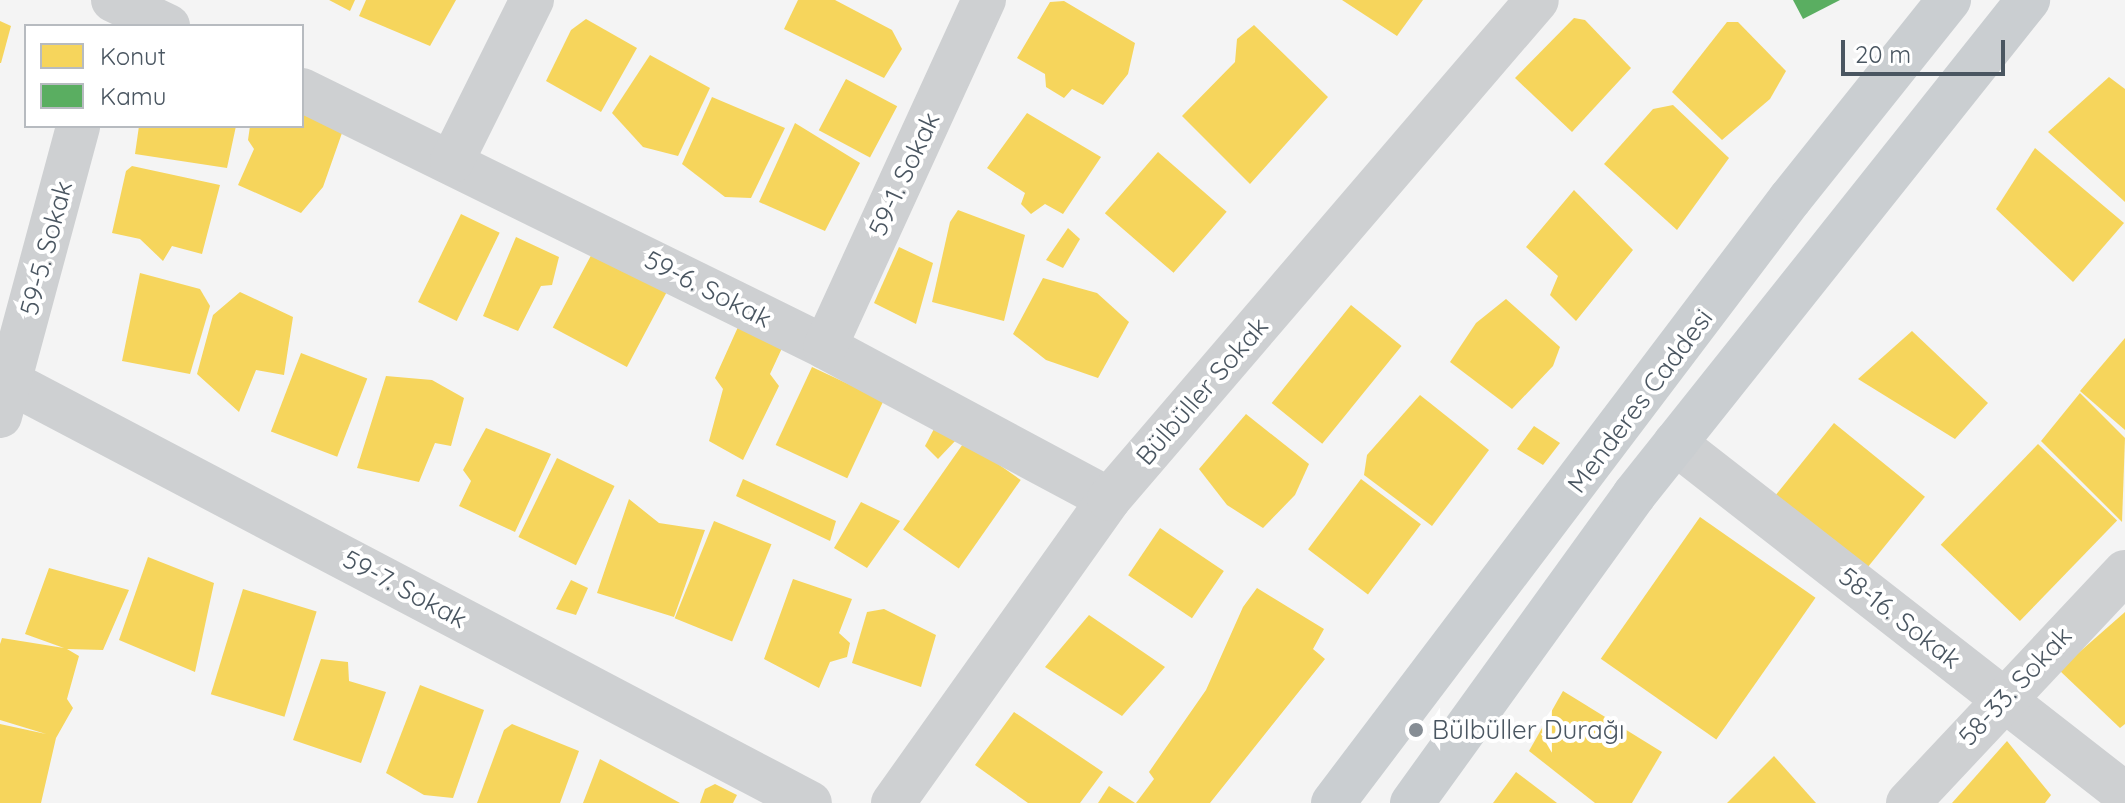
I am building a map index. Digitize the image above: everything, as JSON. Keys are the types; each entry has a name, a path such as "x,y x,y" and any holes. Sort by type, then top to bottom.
{"main road":[{"name":"Menderes Caddesi","path":"1333,803 1790,199 1949,0"},
{"name":"Menderes Caddesi","path":"1412,803 1675,443 2028,0"}],"street":[{"path":"106,24 112,0 164,24"},
{"path":"452,161 532,0"},
{"name":"59-1. Sokak","path":"825,347 984,0"},
{"name":"Bülbüller Sokak","path":"893,803 1109,499 1537,0"},
{"name":"59-6. Sokak","path":"304,91 452,161 825,347 1109,499"},
{"name":"59-5. Sokak","path":"4,392 77,128"},
{"name":"59-7. Sokak","path":"4,392 810,803"},
{"name":"58-16. Sokak","path":"1675,443 2125,794"},
{"name":"58-33. Sokak","path":"1908,803 2001,698 2125,572"}],"building: Konut":[{"path":"329,0 355,0 350,11"},
{"path":"366,0 456,0 430,46 359,16"},
{"path":"798,0 835,0 892,30 902,49 884,78 784,29"},
{"path":"1342,0 1423,0 1397,36"},
{"path":"1064,1 1135,43 1128,74 1103,105 1072,89 1064,98 1046,87 1045,74 1017,58 1050,2"},
{"path":"1574,18 1585,20 1631,68 1572,132 1515,78"},
{"path":"586,19 637,48 601,112 546,81 571,30"},
{"path":"0,21 11,26 1,63 0,63"},
{"path":"1727,22 1738,22 1786,71 1770,99 1722,140 1672,92"},
{"path":"1254,25 1328,97 1250,184 1182,116 1235,62 1237,39"},
{"path":"650,55 710,88 678,156 643,147 612,113"},
{"path":"2109,77 2125,89 2125,202 2048,132"},
{"path":"846,79 897,106 870,157 819,130"},
{"path":"712,97 785,128 751,198 725,197 682,164"},
{"path":"1673,105 1729,158 1677,230 1604,164 1653,109"},
{"path":"1027,113 1101,157 1063,214 1045,204 1031,214 1021,204 1025,193 987,168"},
{"path":"304,114 342,133 323,187 301,213 238,185 254,149 248,140 250,128 304,128"},
{"path":"795,123 860,163 825,231 759,202"},
{"path":"139,128 236,128 227,168 135,154"},
{"path":"2035,148 2124,223 2073,282 1996,209"},
{"path":"1158,152 1227,212 1174,273 1105,213"},
{"path":"132,166 220,185 202,254 172,246 163,261 140,239 112,233 126,171"},
{"path":"1574,190 1633,250 1576,321 1550,295 1558,276 1526,247"},
{"path":"958,210 1025,235 1004,321 932,302 950,222"},
{"path":"461,214 500,233 457,321 418,302"},
{"path":"1068,228 1080,239 1063,268 1046,260"},
{"path":"516,237 559,257 552,285 541,286 518,331 483,316"},
{"path":"899,247 933,263 916,324 874,303"},
{"path":"595,248 669,287 627,367 553,327"},
{"path":"140,273 200,289 210,306 190,374 122,361"},
{"path":"1043,278 1097,293 1129,322 1098,378 1046,360 1013,334"},
{"path":"240,292 293,317 284,375 256,370 239,412 197,374 213,315"},
{"path":"1506,299 1560,347 1553,366 1512,409 1450,362 1476,323"},
{"path":"1351,305 1402,346 1322,444 1272,403"},
{"path":"738,327 783,346 770,374 779,386 743,460 709,441 723,389 715,378"},
{"path":"1912,331 1988,403 1955,439 1858,379"},
{"path":"2125,338 2125,430 2080,391"},
{"path":"301,353 367,378 337,457 271,431"},
{"path":"812,367 884,400 847,478 776,445"},
{"path":"386,376 432,380 464,398 451,446 435,443 419,482 357,468"},
{"path":"2080,393 2125,438 2122,522 2041,441"},
{"path":"1420,395 1489,450 1432,526 1364,475 1367,455"},
{"path":"1246,414 1309,464 1295,495 1263,528 1227,505 1199,469"},
{"path":"1834,423 1925,497 1862,574 1771,501"},
{"path":"1534,426 1560,443 1543,465 1517,449"},
{"path":"935,427 957,439 938,459 925,446"},
{"path":"486,428 551,454 515,532 459,506 471,481 463,470"},
{"path":"965,441 1021,480 959,568 903,529"},
{"path":"2038,444 2117,520 2020,621 1941,545"},
{"path":"557,458 615,486 576,565 518,537"},
{"path":"743,479 836,521 830,541 736,496"},
{"path":"1361,479 1421,524 1368,594 1308,549"},
{"path":"629,499 659,523 705,530 674,617 597,593"},
{"path":"861,502 900,521 867,568 834,548"},
{"path":"1700,517 1816,598 1716,740 1601,659"},
{"path":"714,521 771,544 732,642 675,618"},
{"path":"1160,528 1224,571 1192,618 1128,575"},
{"path":"148,557 214,583 195,672 119,640"},
{"path":"49,568 129,590 103,650 67,649 79,656 67,699 73,708 56,738 41,803 0,803 0,724 46,734 0,720 0,644 2,638 64,648 25,634"},
{"path":"793,579 852,599 839,633 850,643 847,657 830,662 819,688 764,659"},
{"path":"571,580 588,588 576,615 556,609"},
{"path":"1257,588 1324,629 1313,649 1325,659 1210,803 1136,803 1154,779 1149,772 1206,690 1243,607"},
{"path":"243,589 317,612 284,717 211,694"},
{"path":"884,609 936,635 921,687 852,663 867,612"},
{"path":"2125,612 2125,724 2120,728 2059,670"},
{"path":"1089,615 1165,667 1122,716 1045,667"},
{"path":"321,659 348,662 349,681 386,692 361,763 293,740"},
{"path":"420,685 484,710 453,798 424,795 386,773"},
{"path":"1563,691 1662,752 1632,803 1595,803 1529,751"},
{"path":"1014,712 1103,772 1080,803 1028,803 975,765"},
{"path":"512,724 579,751 560,803 477,803 504,730"},
{"path":"2007,741 2051,795 2045,803 1952,803"},
{"path":"1774,756 1816,803 1727,803"},
{"path":"600,759 680,803 583,803"},
{"path":"1516,772 1557,803 1493,803"},
{"path":"715,784 737,795 733,803 700,803 705,789"},
{"path":"1109,786 1135,803 1098,803"}],"building: Kamu":[{"path":"1793,0 1840,0 1803,19"}],"place":[{"name":"Bülbüller Durağı","path":"1416,730"}]}
